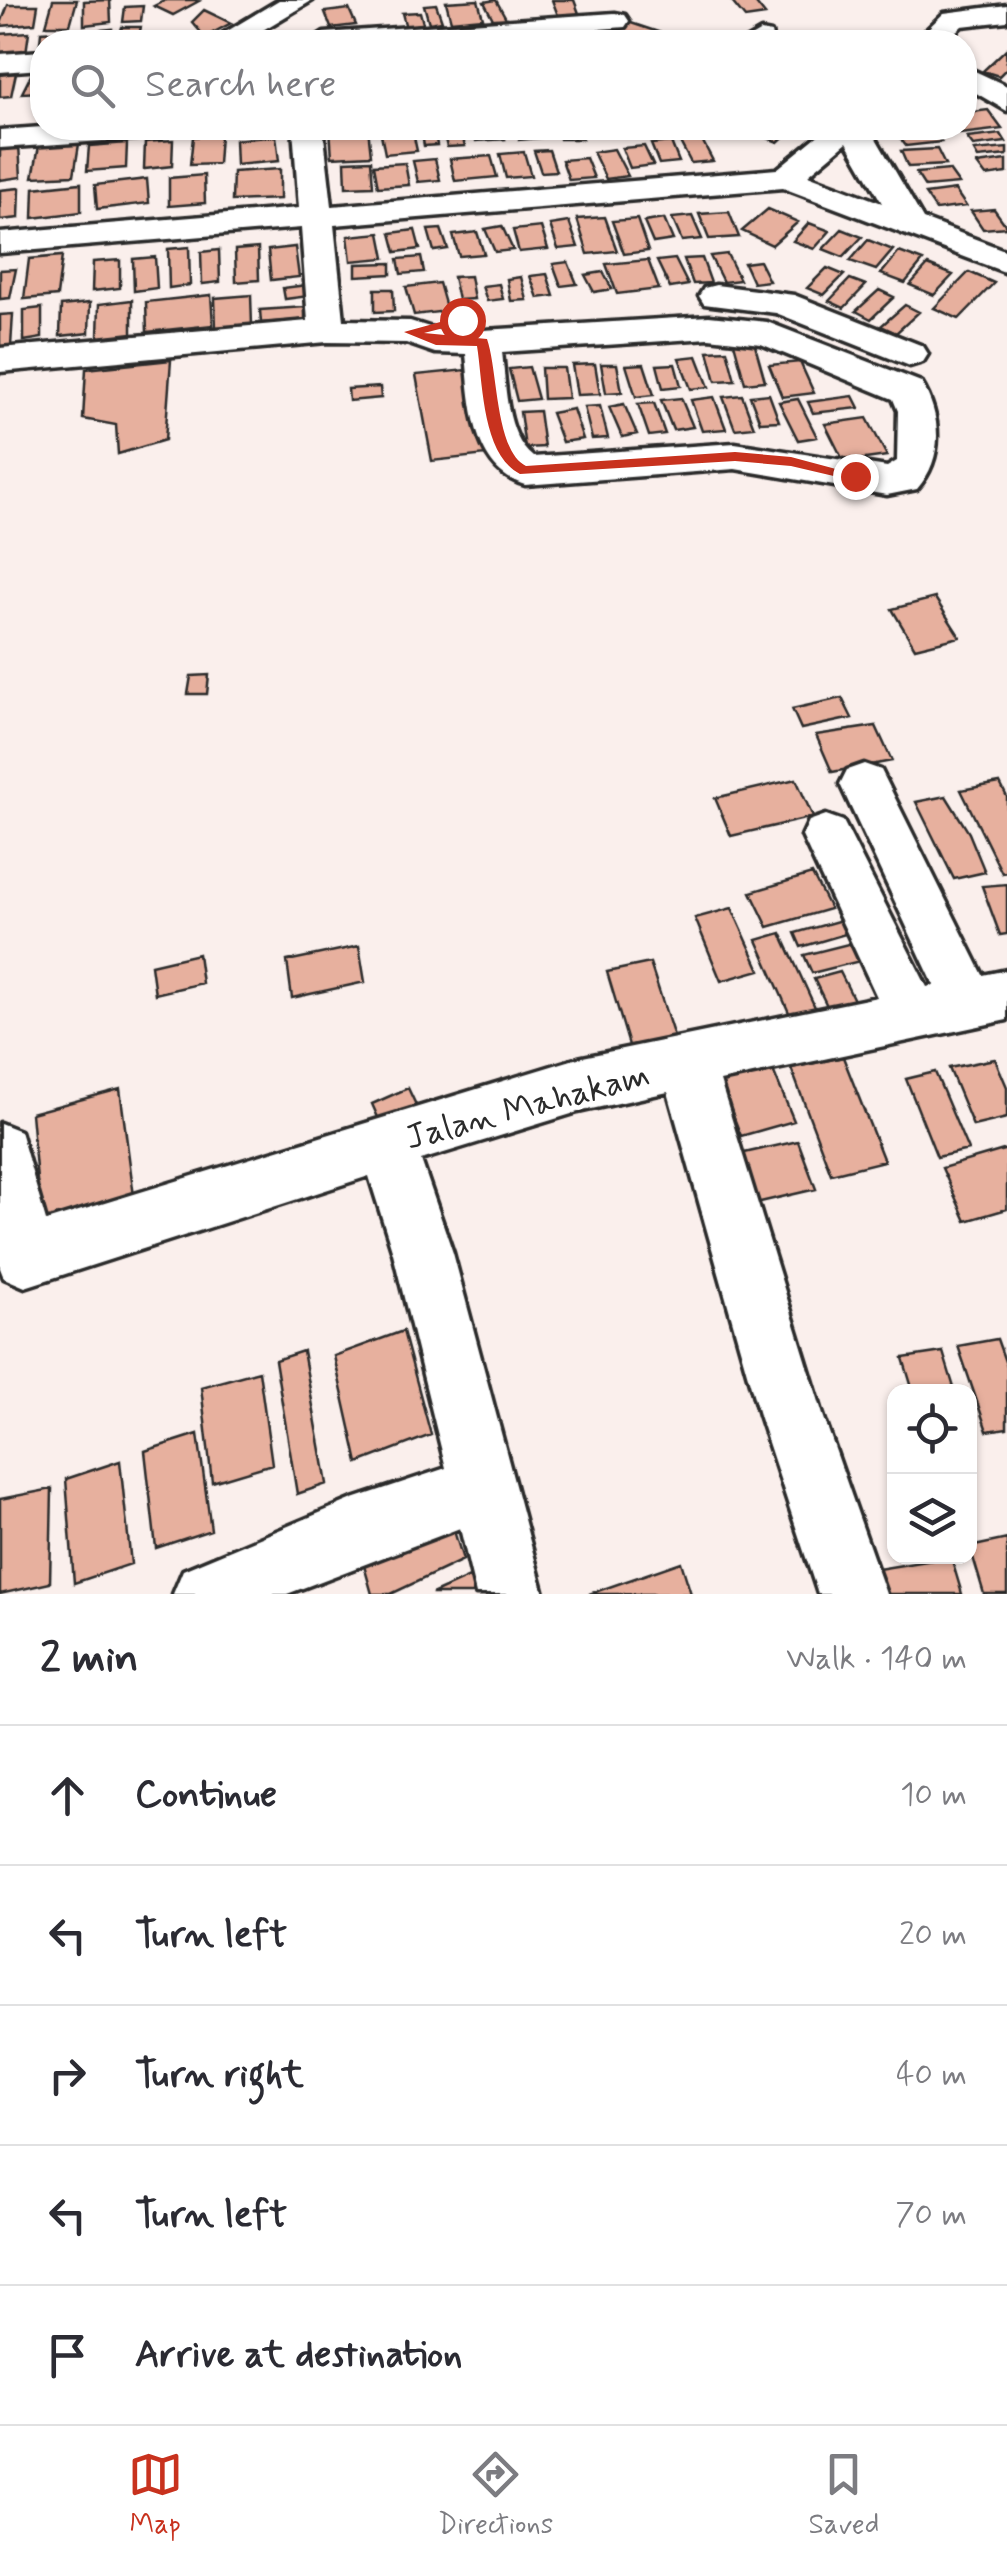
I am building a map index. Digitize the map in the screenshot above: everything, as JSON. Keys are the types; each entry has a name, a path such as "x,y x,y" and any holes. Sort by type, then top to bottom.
{"street":[{"path":"245,30 299,0 301,30"},
{"path":"941,30 954,18 1007,14"},
{"path":"490,30 615,21"},
{"path":"0,63 30,61"},
{"path":"977,80 1007,102"},
{"path":"0,139 30,137"},
{"path":"309,140 327,330"},
{"path":"786,178 832,140"},
{"path":"862,140 912,228"},
{"path":"0,243 786,178 1007,263"},
{"path":"0,360 327,330 410,332 462,320 741,296 782,303 910,354"},
{"path":"410,332 436,341 482,342 709,327 768,334 908,390 917,411 916,465 904,479 888,481 791,462 735,456 524,471 513,465 500,444 482,342"},
{"path":"864,784 988,1000"},
{"path":"826,836 913,1015"},
{"name":"Jalan Mahakam","path":"510,1594 423,1253 387,1142 578,1085 988,1000"},
{"path":"688,1064 791,1415 852,1594"},
{"path":"0,1151 12,1260 387,1142"},
{"path":"207,1594 353,1532 482,1488"}],"building":[{"path":"53,0 77,0 70,25 46,25"},
{"path":"110,0 111,22 84,25 84,1"},
{"path":"166,0 199,1 173,15 154,6"},
{"path":"478,0 483,18 451,21 446,2"},
{"path":"496,0 507,20 494,21 484,2"},
{"path":"552,0 574,0 580,16 559,18"},
{"path":"753,0 765,15 745,18 732,2"},
{"path":"436,4 442,21 429,23 424,5"},
{"path":"8,5 38,5 35,23 0,26"},
{"path":"143,6 141,21 123,22 125,7"},
{"path":"349,9 356,25 331,28 325,12"},
{"path":"204,10 231,23 218,30 199,30 192,22"},
{"path":"420,12 424,27 406,28 402,13"},
{"path":"631,23 652,30 622,30"},
{"path":"29,32 26,53 0,55 0,34"},
{"path":"1006,49 1007,68 999,76 983,71"},
{"path":"16,73 11,96 0,97 0,75"},
{"path":"988,110 1002,129 977,132 977,111"},
{"path":"1001,134 1006,142 973,146 968,140"},
{"path":"173,140 172,166 144,169 145,142"},
{"path":"193,140 220,140 218,164 190,165"},
{"path":"235,140 276,140 279,161 236,165"},
{"path":"331,140 369,140 371,155 332,157"},
{"path":"382,140 415,140 417,151 385,154"},
{"path":"423,140 436,140 437,145 424,146"},
{"path":"445,140 463,140 465,146 447,147"},
{"path":"702,140 713,161 691,163 680,142"},
{"path":"902,140 941,142 906,146"},
{"path":"671,142 679,162 659,164 651,144"},
{"path":"127,143 126,168 87,171 89,146"},
{"path":"79,144 74,175 33,177 39,146"},
{"path":"19,145 21,177 0,180 0,148"},
{"path":"644,146 653,165 630,168 622,148"},
{"path":"1007,148 1007,155 978,158 974,151"},
{"path":"614,149 628,176 606,179 593,152"},
{"path":"937,149 945,165 908,167 901,151"},
{"path":"549,150 556,171 541,172 534,151"},
{"path":"524,152 531,176 506,178 500,154"},
{"path":"491,156 497,177 455,181 450,159"},
{"path":"586,158 594,178 569,180 562,160"},
{"path":"435,159 440,180 418,182 413,161"},
{"path":"371,160 373,186 346,187 345,161"},
{"path":"1007,160 1007,173 986,176 977,164"},
{"path":"405,163 409,185 378,187 374,165"},
{"path":"280,169 280,199 232,201 233,172"},
{"path":"949,170 959,184 925,187 916,173"},
{"path":"204,175 205,203 169,206 169,178"},
{"path":"147,179 149,203 97,209 95,185"},
{"path":"81,183 81,212 33,218 34,188"},
{"path":"20,188 19,218 0,220 0,190"},
{"path":"955,190 966,206 936,210 925,194"},
{"path":"768,209 798,222 772,245 742,231"},
{"path":"994,209 1007,227 983,229 971,211"},
{"path":"729,212 739,237 709,239 699,214"},
{"path":"692,216 702,239 682,241 672,218"},
{"path":"605,217 617,251 588,254 577,219"},
{"path":"637,219 648,251 624,254 612,221"},
{"path":"664,219 673,240 653,243 644,222"},
{"path":"569,222 578,247 558,249 550,225"},
{"path":"809,223 830,231 814,249 793,241"},
{"path":"502,226 513,250 495,252 485,229"},
{"path":"541,227 548,249 519,252 513,230"},
{"path":"441,229 448,249 434,251 428,230"},
{"path":"842,229 862,237 843,257 823,249"},
{"path":"415,230 420,249 396,252 391,233"},
{"path":"477,232 484,254 459,256 453,235"},
{"path":"380,233 385,258 351,261 348,236"},
{"path":"868,240 893,250 876,270 850,261"},
{"path":"189,247 190,285 169,288 168,249"},
{"path":"295,247 299,277 271,280 268,250"},
{"path":"258,248 259,280 236,282 235,250"},
{"path":"219,250 220,282 202,284 201,252"},
{"path":"899,252 923,261 905,283 881,274"},
{"path":"727,254 740,280 723,282 710,256"},
{"path":"62,256 57,296 24,299 29,259"},
{"path":"155,257 157,288 134,291 133,259"},
{"path":"421,257 424,272 401,274 398,259"},
{"path":"702,258 711,283 693,284 684,259"},
{"path":"675,259 688,285 670,288 657,261"},
{"path":"120,260 120,288 92,291 93,262"},
{"path":"648,260 659,289 617,294 606,264"},
{"path":"759,261 769,281 753,283 744,263"},
{"path":"568,262 577,284 561,286 553,264"},
{"path":"391,263 391,274 356,276 356,264"},
{"path":"928,265 953,275 934,295 910,285"},
{"path":"827,268 844,275 824,295 807,288"},
{"path":"16,269 10,298 0,299 0,270"},
{"path":"603,272 612,289 594,292 585,275"},
{"path":"969,272 994,283 959,319 934,308"},
{"path":"547,274 554,296 538,298 530,276"},
{"path":"470,276 474,299 458,300 453,277"},
{"path":"521,277 527,300 511,301 507,279"},
{"path":"850,279 866,285 844,308 829,301"},
{"path":"439,283 447,311 414,315 406,287"},
{"path":"499,284 503,299 487,301 482,286"},
{"path":"307,285 309,296 285,299 283,288"},
{"path":"375,289 393,289 394,311 375,312"},
{"path":"879,290 894,297 871,319 856,311"},
{"path":"211,295 213,325 147,332 146,302"},
{"path":"251,295 252,326 216,329 215,298"},
{"path":"132,300 132,333 98,337 99,304"},
{"path":"90,303 89,333 60,336 61,306"},
{"path":"905,305 919,312 896,333 881,326"},
{"path":"305,307 305,320 261,323 260,310"},
{"path":"42,308 42,338 24,341 24,310"},
{"path":"13,314 11,346 0,347 0,315"},
{"path":"754,342 765,381 745,383 734,343"},
{"path":"727,350 735,380 716,381 708,351"},
{"path":"697,356 709,387 691,389 679,358"},
{"path":"171,360 165,440 118,454 116,425 83,419 86,369"},
{"path":"800,362 814,393 782,397 769,365"},
{"path":"595,364 600,394 577,395 572,365"},
{"path":"601,364 617,364 622,392 606,393"},
{"path":"644,364 654,395 636,397 626,365"},
{"path":"675,364 681,386 663,388 657,365"},
{"path":"529,367 538,399 517,401 509,369"},
{"path":"541,368 564,368 568,398 543,399"},
{"path":"476,369 496,454 432,461 416,375"},
{"path":"380,387 381,398 349,401 348,389"},
{"path":"769,394 779,421 760,422 750,396"},
{"path":"742,395 754,427 735,429 723,397"},
{"path":"853,396 859,408 813,413 808,402"},
{"path":"714,397 726,429 702,431 691,400"},
{"path":"681,398 693,427 673,430 661,400"},
{"path":"798,399 817,437 798,440 779,402"},
{"path":"654,403 665,434 649,436 638,404"},
{"path":"624,404 637,434 622,437 609,407"},
{"path":"600,406 608,438 592,439 584,407"},
{"path":"573,409 583,439 562,442 551,413"},
{"path":"539,411 544,447 525,448 520,412"},
{"path":"867,418 887,456 844,462 825,424"},
{"path":"935,598 960,637 915,648 892,609"},
{"path":"209,675 207,694 188,694 191,676"},
{"path":"842,698 852,718 801,729 792,709"},
{"path":"876,726 892,761 832,772 816,735"},
{"path":"796,779 813,817 731,836 715,798"},
{"path":"1000,783 1007,797 1007,872 1002,873 961,790"},
{"path":"946,796 969,833 985,872 954,879 916,802"},
{"path":"812,874 830,909 768,927 751,892"},
{"path":"1007,884 1007,934 1000,935 982,886"},
{"path":"732,908 760,970 721,981 695,918"},
{"path":"852,917 859,930 801,947 795,933"},
{"path":"781,933 819,1016 794,1024 757,940"},
{"path":"864,940 872,958 812,973 804,955"},
{"path":"359,946 365,982 292,998 287,961"},
{"path":"198,954 202,983 155,994 151,965"},
{"path":"650,963 676,1043 631,1052 607,972"},
{"path":"840,972 856,1004 830,1012 814,979"},
{"path":"843,1057 884,1161 831,1174 791,1068"},
{"path":"995,1059 1007,1087 1007,1118 973,1126 949,1068"},
{"path":"770,1063 794,1121 741,1136 718,1077"},
{"path":"935,1072 968,1150 937,1157 906,1079"},
{"path":"408,1088 416,1105 380,1122 372,1104"},
{"path":"120,1089 134,1196 41,1224 31,1113"},
{"path":"798,1141 816,1189 756,1203 740,1154"},
{"path":"1007,1149 1007,1209 966,1221 942,1168"},
{"path":"403,1331 431,1435 358,1463 334,1356"},
{"path":"997,1339 1007,1367 1007,1428 987,1431 977,1402 977,1384 971,1384 958,1346"},
{"path":"303,1351 327,1484 297,1494 275,1360"},
{"path":"943,1352 953,1384 911,1384 903,1358"},
{"path":"259,1371 272,1464 212,1482 201,1387"},
{"path":"198,1434 211,1530 156,1548 145,1451"},
{"path":"120,1461 131,1564 74,1583 66,1479"},
{"path":"52,1489 50,1583 0,1594 0,1499"},
{"path":"451,1521 463,1560 391,1594 372,1594 363,1562"},
{"path":"1007,1539 1007,1594 984,1594 975,1564 977,1545"},
{"path":"681,1562 691,1594 589,1594"},
{"path":"908,1564 953,1564 962,1594 878,1594 872,1570"},
{"path":"476,1574 482,1594 432,1594"}],"route":[{"path":"462,320 410,332 436,341 482,342 500,444 513,465 524,471 735,456 791,462 855,476"}]}
